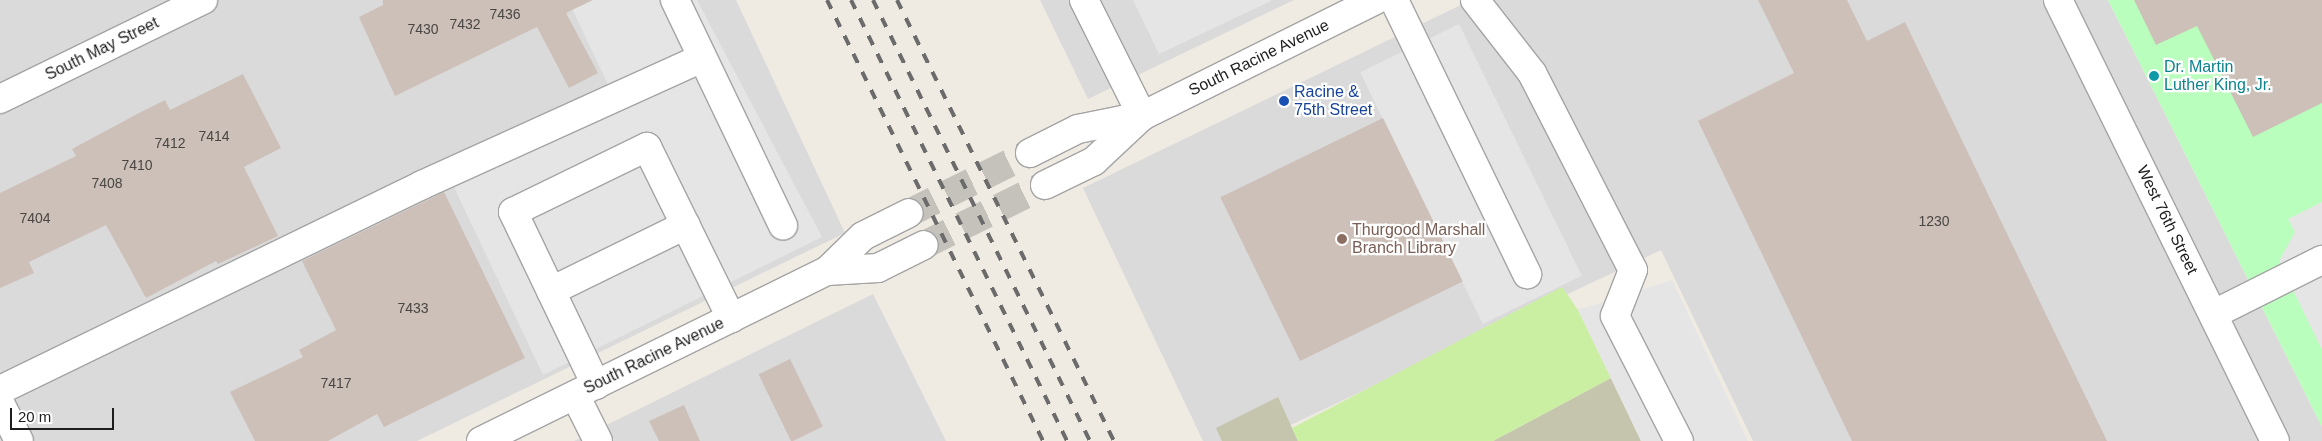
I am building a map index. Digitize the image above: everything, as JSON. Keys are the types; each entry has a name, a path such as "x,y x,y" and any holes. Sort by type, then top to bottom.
{"street":[{"name":"South May Street","path":"0,99 203,0"},
{"path":"674,0 783,225"},
{"path":"1084,0 1142,116"},
{"name":"South Racine Avenue","path":"1030,153 1078,129 1142,116 1376,0"},
{"path":"1394,0 1527,274"},
{"path":"1474,0 1532,73 1633,270 1615,316 1678,441"},
{"name":"West 76th Street","path":"2058,0 2275,441"},
{"path":"0,390 422,185 702,58"},
{"name":"South Racine Avenue","path":"1045,185 1094,161 1142,116"},
{"path":"598,441 585,390 551,291 513,212 648,148 731,318"},
{"name":"South Racine Avenue","path":"481,441 827,271 863,236 909,213"},
{"path":"551,291 686,225"},
{"name":"South Racine Avenue","path":"827,271 878,268 924,245"},
{"path":"2214,314 2322,260"},
{"path":"0,402 11,437"}],"shaded area":[{"path":"0,0 736,0 845,233 417,441 0,441"},
{"path":"568,0 697,0 822,237 543,375 453,185 619,108"},
{"path":"1040,0 1294,0 1088,99"},
{"path":"1133,0 1271,0 1271,1 1159,54"},
{"path":"1471,0 2108,0 2322,427 2322,441 1753,441 1661,250 1257,441 1203,441 1083,188"},
{"path":"1459,24 1582,276 1483,324 1360,72"},
{"path":"2322,202 2322,350 2279,261 2295,232 2288,219"},
{"path":"1672,280 1748,441 1641,441 1578,310"},
{"path":"873,294 946,441 574,441"},
{"path":"1611,378 1641,441 1493,441"},
{"path":"1278,397 1298,441 1222,441 1216,428"}],"green space":[{"path":"2108,0 2322,0 2322,427"},
{"path":"1562,287 1578,310 1611,378 1493,441 1298,441 1292,428"}],"building":[{"path":"383,0 593,0 566,13 598,73 569,88 537,27 395,96 359,17 383,5"},
{"path":"1758,0 1847,0 1867,41 1905,22 2107,441 1852,441 1698,121 1794,73"},
{"path":"2134,0 2322,0 2322,103 2253,137 2197,26 2156,45"},
{"path":"243,74 281,148 244,167 278,236 218,264 216,261 146,298 106,225 29,262 34,273 0,288 0,193 76,156 72,149 165,100 170,110"},
{"name":"Thurgood Marshall Branch Library","path":"1383,118 1463,282 1300,361 1220,197"},
{"path":"444,192 525,358 384,427 377,414 328,441 255,441 230,392 303,357 299,350 336,330 302,261"},
{"path":"790,359 823,426 791,441 759,374"},
{"path":"684,405 700,441 659,441 649,421"}],"tunnel":[{"path":"909,213 1030,153"},
{"path":"924,245 1045,185"}],"railway":[{"path":"827,0 1043,441"},
{"path":"851,0 1067,441"},
{"path":"873,0 1090,441"},
{"path":"897,0 1114,441"}],"place":[{"name":"Dr. Martin Luther King, Jr.","path":"2154,76"},
{"name":"Racine & 75th Street","path":"1284,101"},
{"name":"Thurgood Marshall Branch Library","path":"1342,239"}]}
